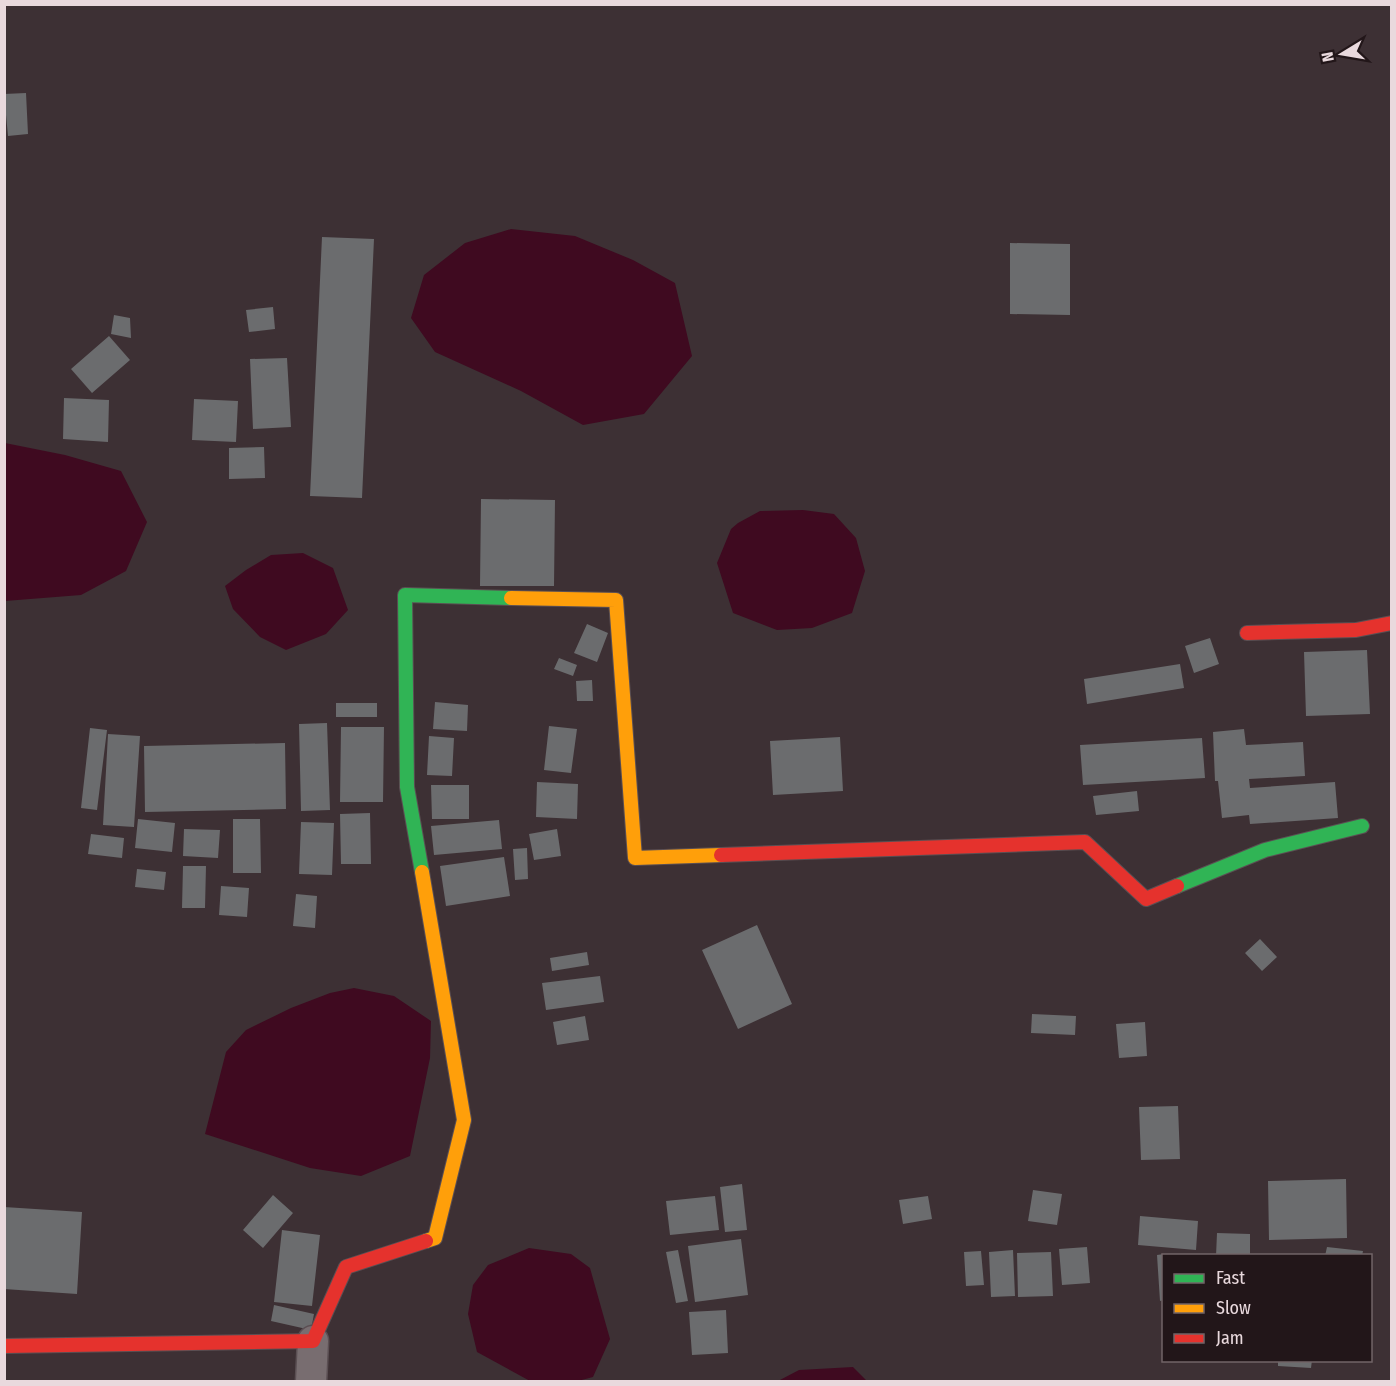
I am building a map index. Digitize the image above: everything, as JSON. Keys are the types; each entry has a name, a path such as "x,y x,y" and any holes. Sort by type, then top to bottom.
{"street":[{"path":"311,1382 313,1341 346,1267 435,1238 464,1120 407,787 405,595 616,600 635,858 1084,842 1146,898 1265,850 1362,826"},
{"path":"1246,633 1356,630 1392,623"},
{"path":"4,1346 313,1341"}],"shaded area":[{"path":"511,229 575,236 633,260 675,283 692,356 644,414 583,425 521,391 435,352 411,318 424,275 465,243"},
{"path":"5,443 65,455 121,471 147,522 126,571 81,595 5,601"},
{"path":"803,510 834,514 856,538 865,571 852,613 812,628 777,630 733,613 717,563 731,529 760,511"},
{"path":"303,553 333,568 348,610 326,634 286,650 260,637 233,609 225,586 271,555"},
{"path":"354,988 394,996 431,1021 430,1058 410,1156 361,1176 310,1168 205,1134 226,1052 246,1030 291,1008 330,993"},
{"path":"529,1248 571,1254 590,1268 610,1339 593,1377 578,1381 530,1381 477,1352 468,1314 473,1285 488,1265"},
{"path":"853,1367 867,1381 778,1381 799,1370"}],"building":[{"path":"26,93 28,134 8,136 4,94"},
{"path":"322,237 374,239 362,498 310,496"},
{"path":"1010,243 1070,244 1070,315 1010,314"},
{"path":"273,307 275,329 249,332 246,310"},
{"path":"114,315 130,318 131,338 111,334"},
{"path":"109,336 130,360 92,393 71,369"},
{"path":"287,358 291,427 253,429 250,359"},
{"path":"64,398 109,400 108,442 63,439"},
{"path":"194,399 238,401 236,442 192,440"},
{"path":"264,447 265,478 229,479 229,448"},
{"path":"481,499 555,500 554,586 480,586"},
{"path":"587,624 608,633 597,662 574,653"},
{"path":"1210,638 1219,664 1194,673 1185,646"},
{"path":"1367,650 1370,714 1306,716 1304,652"},
{"path":"559,658 577,665 573,676 554,669"},
{"path":"1180,664 1184,688 1087,704 1084,679"},
{"path":"592,680 593,701 577,701 576,681"},
{"path":"435,702 468,705 467,731 433,729"},
{"path":"336,703 377,703 377,717 336,717"},
{"path":"327,723 330,810 301,811 299,724"},
{"path":"549,726 577,729 571,773 544,770"},
{"path":"341,727 384,727 383,802 340,802"},
{"path":"90,728 107,730 97,810 81,808"},
{"path":"1244,729 1246,745 1303,742 1305,776 1249,779 1250,788 1335,782 1338,818 1250,824 1249,815 1222,818 1218,781 1215,781 1213,732"},
{"path":"108,734 140,736 134,827 103,825"},
{"path":"429,736 454,738 452,776 427,775"},
{"path":"840,737 843,791 773,795 770,741"},
{"path":"1202,738 1205,778 1083,785 1080,745"},
{"path":"285,743 286,809 145,812 144,746"},
{"path":"537,782 578,784 577,819 536,817"},
{"path":"431,785 469,785 469,819 432,819"},
{"path":"1137,791 1139,811 1096,815 1093,796"},
{"path":"370,813 371,864 341,864 340,814"},
{"path":"138,819 175,823 172,852 135,848"},
{"path":"233,819 260,819 261,873 233,873"},
{"path":"499,820 502,849 434,855 431,826"},
{"path":"301,822 334,823 332,875 299,874"},
{"path":"184,829 220,830 218,858 183,856"},
{"path":"557,829 561,856 534,860 529,834"},
{"path":"91,834 124,838 122,858 88,854"},
{"path":"527,848 528,879 515,880 513,849"},
{"path":"504,857 510,896 446,906 440,866"},
{"path":"183,866 206,866 205,908 182,908"},
{"path":"137,869 166,872 164,890 135,887"},
{"path":"221,886 249,888 247,917 219,915"},
{"path":"296,894 317,896 315,928 293,926"},
{"path":"757,925 792,1004 738,1029 702,950"},
{"path":"1260,939 1277,957 1262,971 1245,953"},
{"path":"587,952 589,965 552,971 550,958"},
{"path":"600,976 604,1002 546,1010 542,983"},
{"path":"1032,1014 1076,1016 1075,1035 1031,1033"},
{"path":"585,1016 589,1040 557,1045 553,1022"},
{"path":"1145,1022 1147,1056 1119,1058 1116,1024"},
{"path":"1178,1106 1180,1159 1141,1160 1139,1107"},
{"path":"1346,1179 1347,1238 1269,1240 1268,1181"},
{"path":"742,1184 747,1230 725,1232 720,1187"},
{"path":"1033,1190 1062,1194 1057,1225 1028,1221"},
{"path":"273,1195 293,1213 263,1248 243,1230"},
{"path":"715,1196 719,1230 670,1235 666,1201"},
{"path":"928,1196 932,1219 903,1224 899,1200"},
{"path":"4,1207 82,1212 77,1294 4,1289"},
{"path":"1140,1216 1198,1221 1196,1250 1138,1245"},
{"path":"282,1230 320,1235 312,1306 274,1302"},
{"path":"1217,1233 1250,1234 1250,1254 1216,1254"},
{"path":"741,1239 748,1295 695,1302 688,1246"},
{"path":"1087,1247 1090,1283 1062,1285 1059,1249"},
{"path":"1327,1247 1363,1251 1362,1254 1325,1254"},
{"path":"678,1250 688,1301 676,1303 666,1252"},
{"path":"1013,1250 1015,1296 991,1297 989,1252"},
{"path":"981,1251 984,1285 966,1286 964,1252"},
{"path":"1051,1252 1053,1296 1018,1297 1017,1253"},
{"path":"1162,1254 1162,1300 1160,1301 1157,1255"},
{"path":"274,1305 314,1314 311,1330 271,1321"},
{"path":"726,1310 728,1353 692,1355 689,1312"},
{"path":"1278,1362 1312,1362 1311,1368 1278,1366"}],"traffic: fast":[{"path":"422,872 407,787 405,595 511,598"},
{"path":"1177,886 1265,850 1362,826"}],"traffic: slow":[{"path":"511,598 616,600 635,858 721,855"},
{"path":"422,872 464,1120 435,1238 426,1241"}],"traffic: jam":[{"path":"1247,633 1356,630 1392,623"},
{"path":"721,855 1085,842 1146,899 1177,886"},
{"path":"4,1346 313,1341 346,1267 426,1241"}]}
